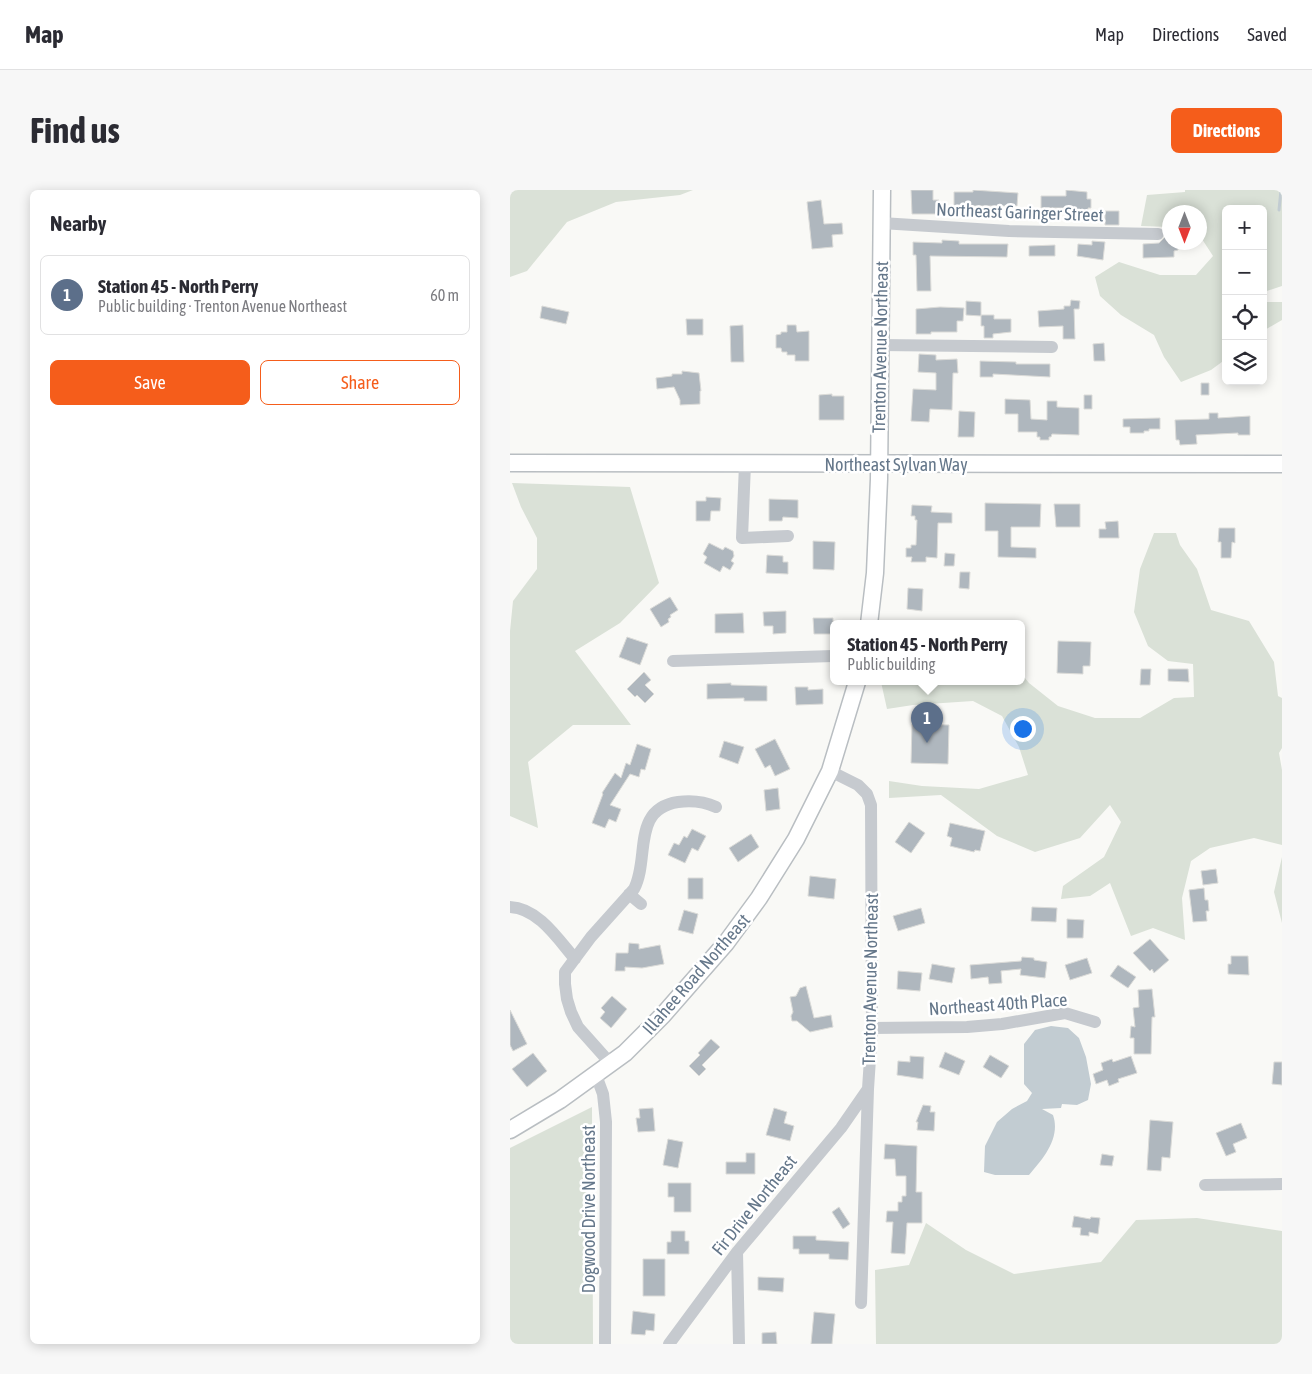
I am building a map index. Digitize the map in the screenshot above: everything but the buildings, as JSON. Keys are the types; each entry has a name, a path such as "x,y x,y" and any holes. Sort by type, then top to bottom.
{"main road":[{"name":"Trenton Avenue Northeast","path":"869,620 875,573 879,464 882,190"},
{"name":"Northeast Sylvan Way","path":"510,463 1282,464"},
{"path":"830,770 856,685"},
{"name":"Illahee Road Northeast","path":"510,1130 560,1100 611,1064 664,1015 710,962 759,898 796,839 830,770"}],"street":[{"name":"Northeast Garinger Street","path":"881,223 1009,231 1158,234"},
{"path":"880,345 1052,347"},
{"path":"745,464 742,538 788,536"},
{"path":"673,661 830,656"},
{"name":"Trenton Avenue Northeast","path":"830,770 858,785 868,794 871,805 872,1028 868,1089 861,1303"},
{"path":"611,1064 578,1027 571,1012 565,984 565,972 591,937 629,894 637,882 643,834 649,821 658,810 670,803 687,800 703,801 716,807"},
{"path":"629,894 641,904"},
{"path":"510,907 519,907 532,913 550,930 575,959"},
{"name":"Northeast 40th Place","path":"872,1028 967,1027 1002,1024 1065,1013 1095,1022"},
{"name":"Dogwood Drive Northeast","path":"596,1075 603,1094 606,1122 605,1344"},
{"name":"Fir Drive Northeast","path":"669,1344 736,1252 841,1128 868,1089"},
{"path":"1205,1185 1282,1184"},
{"path":"736,1252 739,1344"}],"shaded area":[{"path":"510,190 693,190 680,195 616,202 567,222 527,271 510,277"},
{"path":"1185,190 1282,190 1282,286 1267,291 1267,205 1222,205 1222,362 1211,370 1181,382 1164,357 1154,335 1121,315 1100,296 1095,277 1119,262 1160,275 1196,275 1213,256 1207,247 1207,205 1162,205 1162,227 1141,226 1147,195 1185,192"},
{"path":"1267,302 1282,302 1282,320 1267,329"},
{"path":"512,483 630,487 659,583 620,623 575,651 631,725 573,725 528,762 538,828 510,816 510,631 513,601 537,569 537,538 521,507"},
{"path":"1154,533 1176,533 1180,545 1197,569 1211,610 1249,621 1274,662 1278,696 1282,698 1282,748 1279,753 1282,770 1282,845 1254,838 1210,848 1191,861 1182,898 1185,940 1153,928 1131,936 1110,883 1090,896 1061,899 1063,886 1104,857 1121,822 1110,805 1080,838 1035,852 997,836 941,795 889,798 889,781 922,786 979,789 1028,775 1019,747 1002,716 973,701 913,705 887,709 882,685 1025,685 1025,678 1058,706 1095,718 1140,718 1174,698 1194,697 1193,664 1168,661 1148,646 1134,612 1140,569"},
{"path":"1282,857 1282,923 1274,892"},
{"path":"1051,1026 1068,1028 1079,1038 1086,1057 1091,1084 1088,1100 1077,1105 1062,1104 1061,1108 1042,1109 1053,1115 1055,1132 1045,1155 1029,1175 995,1175 984,1172 985,1146 997,1122 1012,1109 1027,1101 1032,1093 1024,1084 1024,1044 1035,1030"},
{"path":"592,1107 593,1344 510,1344 510,1148"},
{"path":"1197,1218 1282,1231 1282,1344 876,1344 875,1270 909,1265 926,1223 966,1250 1014,1274 1101,1262 1136,1220"}],"waterway":[{"path":"1279,210 1281,190"}],"place":[{"name":"Station 45 - North Perry","path":"927,743"}]}
